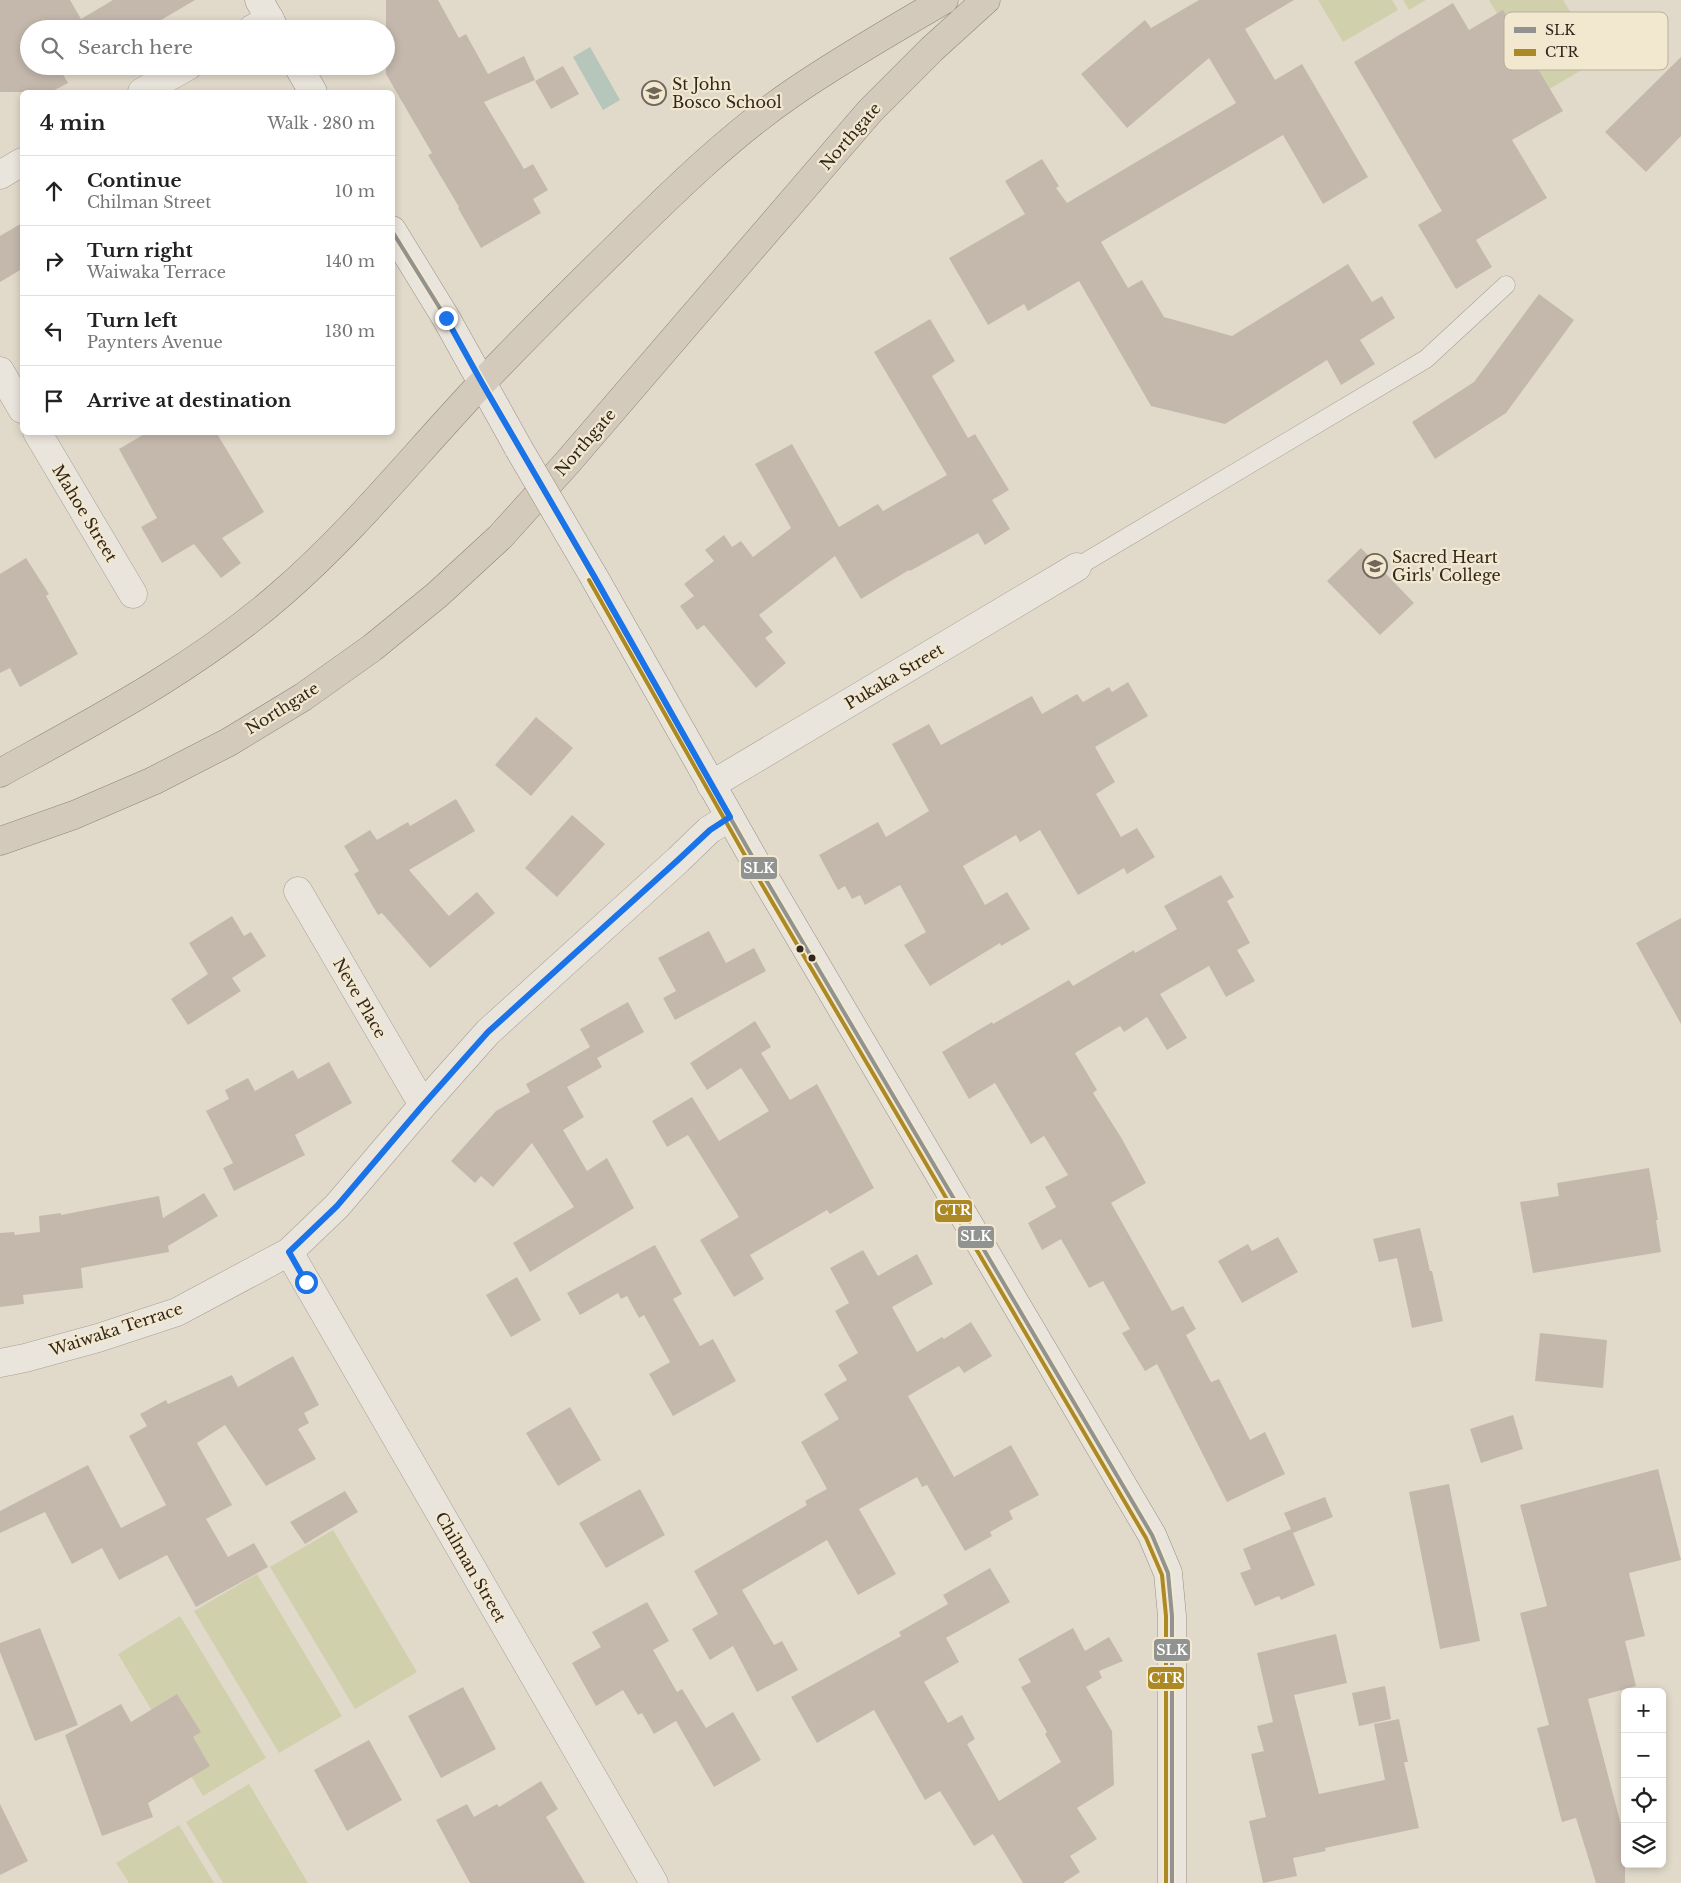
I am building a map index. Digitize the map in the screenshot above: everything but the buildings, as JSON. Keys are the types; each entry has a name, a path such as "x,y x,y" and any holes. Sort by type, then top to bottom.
{"highway":[{"path":"0,773 132,700 231,635 281,594 328,551 482,383 608,256 706,162 791,94 944,0"},
{"name":"Northgate","path":"0,841 74,815 153,781 229,742 303,697 372,648 437,595 500,537 561,470 870,111 932,49 986,0"}],"street":[{"path":"146,90 172,75"},
{"path":"303,75 312,90"},
{"path":"0,175 20,163"},
{"path":"395,235 446,318 756,863 1152,1535 1168,1573 1172,1616 1172,1883"},
{"path":"0,371 20,406"},
{"name":"Mahoe Street","path":"39,435 133,594"},
{"name":"Pukaka Street","path":"712,784 1077,567"},
{"name":"Waiwaka Terrace","path":"0,1363 98,1338 177,1312 289,1252 337,1206 488,1032 710,830 730,817"},
{"name":"Neve Place","path":"298,892 423,1105"},
{"name":"Chilman Street","path":"289,1252 654,1883"}],"lane":[{"path":"1077,567 1426,359 1506,284"}],"green space":[{"path":"1318,0 1392,0 1398,10 1343,42"},
{"path":"1403,0 1426,0 1409,10"},
{"path":"1489,0 1563,0 1570,12 1504,12 1504,25"},
{"path":"1531,70 1582,70 1544,92"},
{"path":"333,1530 417,1672 355,1709 270,1567"},
{"path":"257,1574 342,1716 279,1753 194,1611"},
{"path":"180,1616 266,1758 203,1796 118,1654"},
{"path":"249,1784 308,1883 223,1883 186,1822"},
{"path":"179,1825 214,1883 129,1883 116,1863"}],"shaded area":[{"path":"590,47 620,100 603,110 573,57"}],"transit line":[{"name":"SLK","path":"395,236 446,318 756,863 1152,1535 1168,1573 1172,1616 1172,1883"},
{"name":"CTR","path":"589,580 751,866 1146,1538 1162,1575 1166,1616 1166,1883"}],"place":[{"name":"St John Bosco School","path":"654,93"},
{"name":"Sacred Heart Girls' College","path":"1375,566"}],"route":[{"path":"306,1282 289,1252 337,1206 488,1032 710,830 730,817 446,318"}]}
